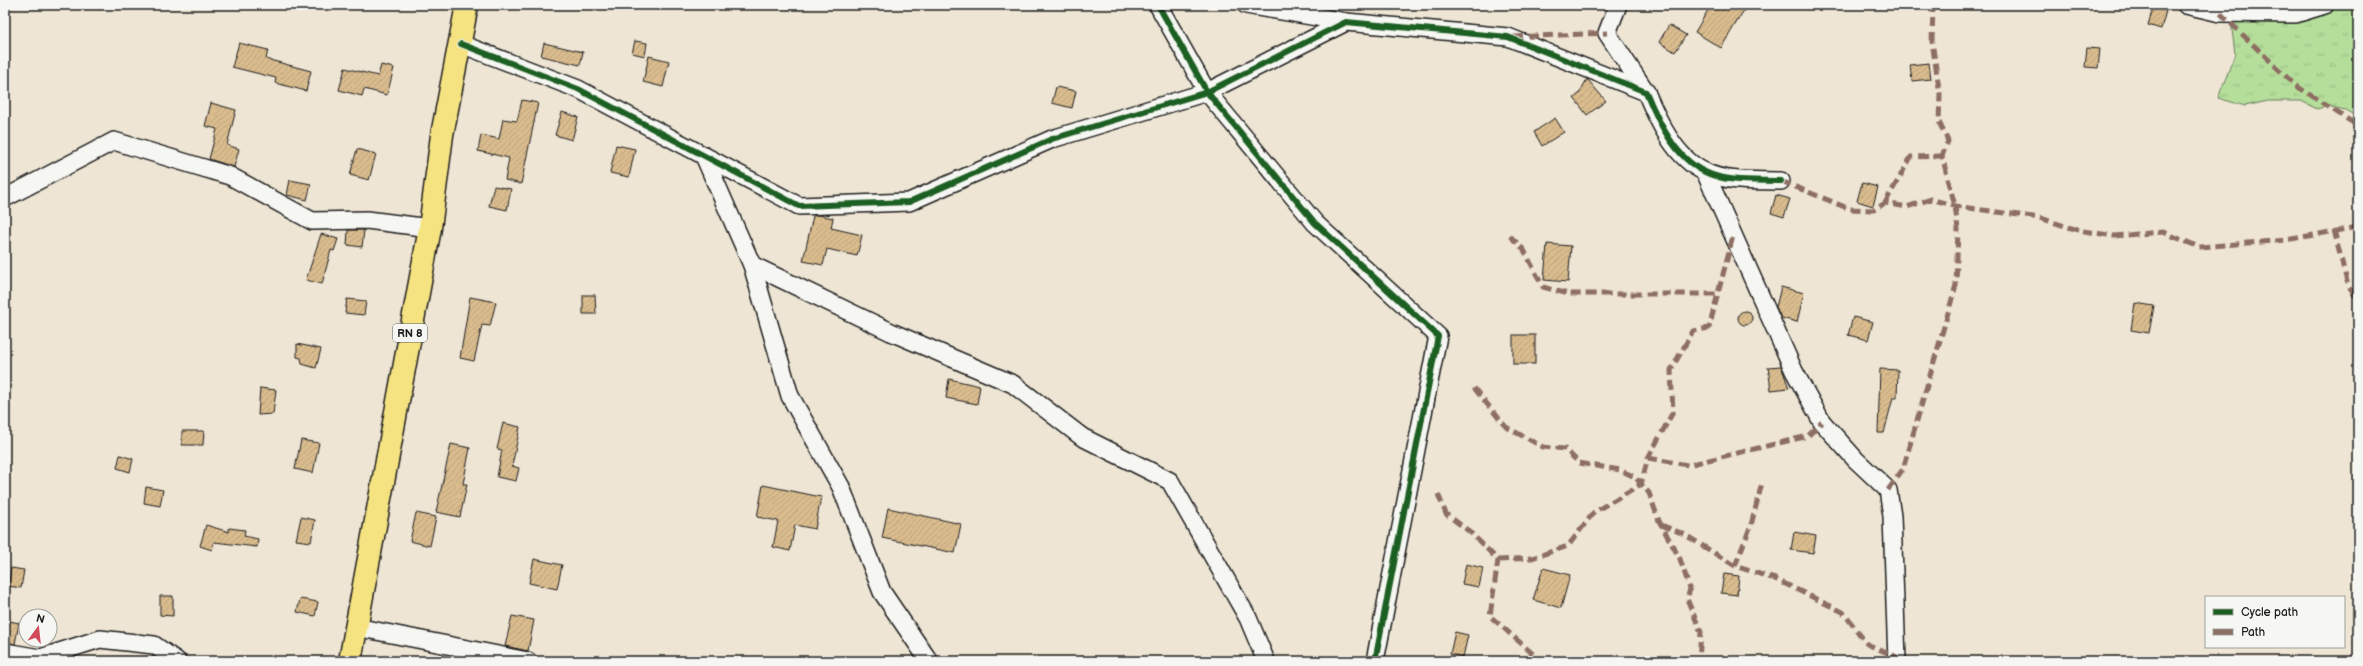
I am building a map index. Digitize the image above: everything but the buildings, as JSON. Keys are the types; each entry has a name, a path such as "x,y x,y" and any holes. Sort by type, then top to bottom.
{"main road":[{"name":"RN 8","path":"350,661 430,228 442,135 461,44 467,5"}],"street":[{"path":"1158,5 1207,92 1315,224 1438,336 1375,661"},
{"path":"1246,5 1346,22 1508,37 1646,92"},
{"path":"1618,5 1607,33 1646,92 1660,125 1678,151 1705,172 1734,179 1781,181"},
{"path":"2186,5 2220,13 2296,14 2325,5"},
{"path":"461,44 578,89 799,206 909,202 1052,139 1207,92 1346,22"},
{"path":"5,198 114,141 230,176 312,222 367,220 430,228"},
{"path":"704,156 752,265 790,396 841,486 882,592 929,661"},
{"path":"1705,172 1794,371 1822,422 1856,460 1888,490 1892,516 1897,661"},
{"path":"752,265 891,332 1012,384 1082,437 1170,481 1248,618 1266,661"},
{"path":"356,627 528,661"},
{"path":"5,652 40,658 100,639 154,645 176,661"}],"green space":[{"path":"2229,5 2358,5 2358,117 2345,110 2327,106 2317,109 2301,101 2268,101 2245,106 2218,98 2235,54"}],"marked path":[{"path":"1888,490 1903,469 1956,285 1958,229 1955,206 1942,156 1948,141 1939,122 1940,94 1932,42 1933,5"},
{"path":"2220,13 2295,85 2358,126"},
{"path":"1513,37 1607,33"},
{"path":"1885,203 1911,157 1942,156"},
{"path":"1781,181 1850,209 1874,210 1885,203 1907,207 1931,199 1955,206 2040,218 2078,230 2114,236 2163,232 2199,247 2286,240 2358,227"},
{"path":"2334,230 2348,286 2358,300"},
{"path":"1510,236 1524,250 1543,287 1568,294 1717,294"},
{"path":"1498,560 1532,558 1568,546 1594,512 1641,484 1648,458 1673,412 1671,370 1693,331 1709,328 1733,236"},
{"path":"1474,388 1506,427 1543,447 1565,449 1579,463 1620,470 1635,477 1649,493 1659,521 1680,559 1690,589 1687,599 1701,632 1699,661"},
{"path":"1648,458 1688,465 1808,436 1822,422"},
{"path":"1735,566 1751,525 1762,483"},
{"path":"1438,494 1446,514 1470,532 1498,560 1490,616 1541,661"},
{"path":"1661,525 1684,534 1735,566 1775,579 1843,612 1867,644 1897,657"}],"cycle path":[{"path":"1158,5 1207,92 1315,223 1438,336 1375,661"},
{"path":"461,44 578,89 799,206 909,202 1052,139 1207,92 1346,22 1508,37 1646,92 1656,115 1676,148 1694,166 1705,172 1723,178 1752,181 1781,181"}]}
